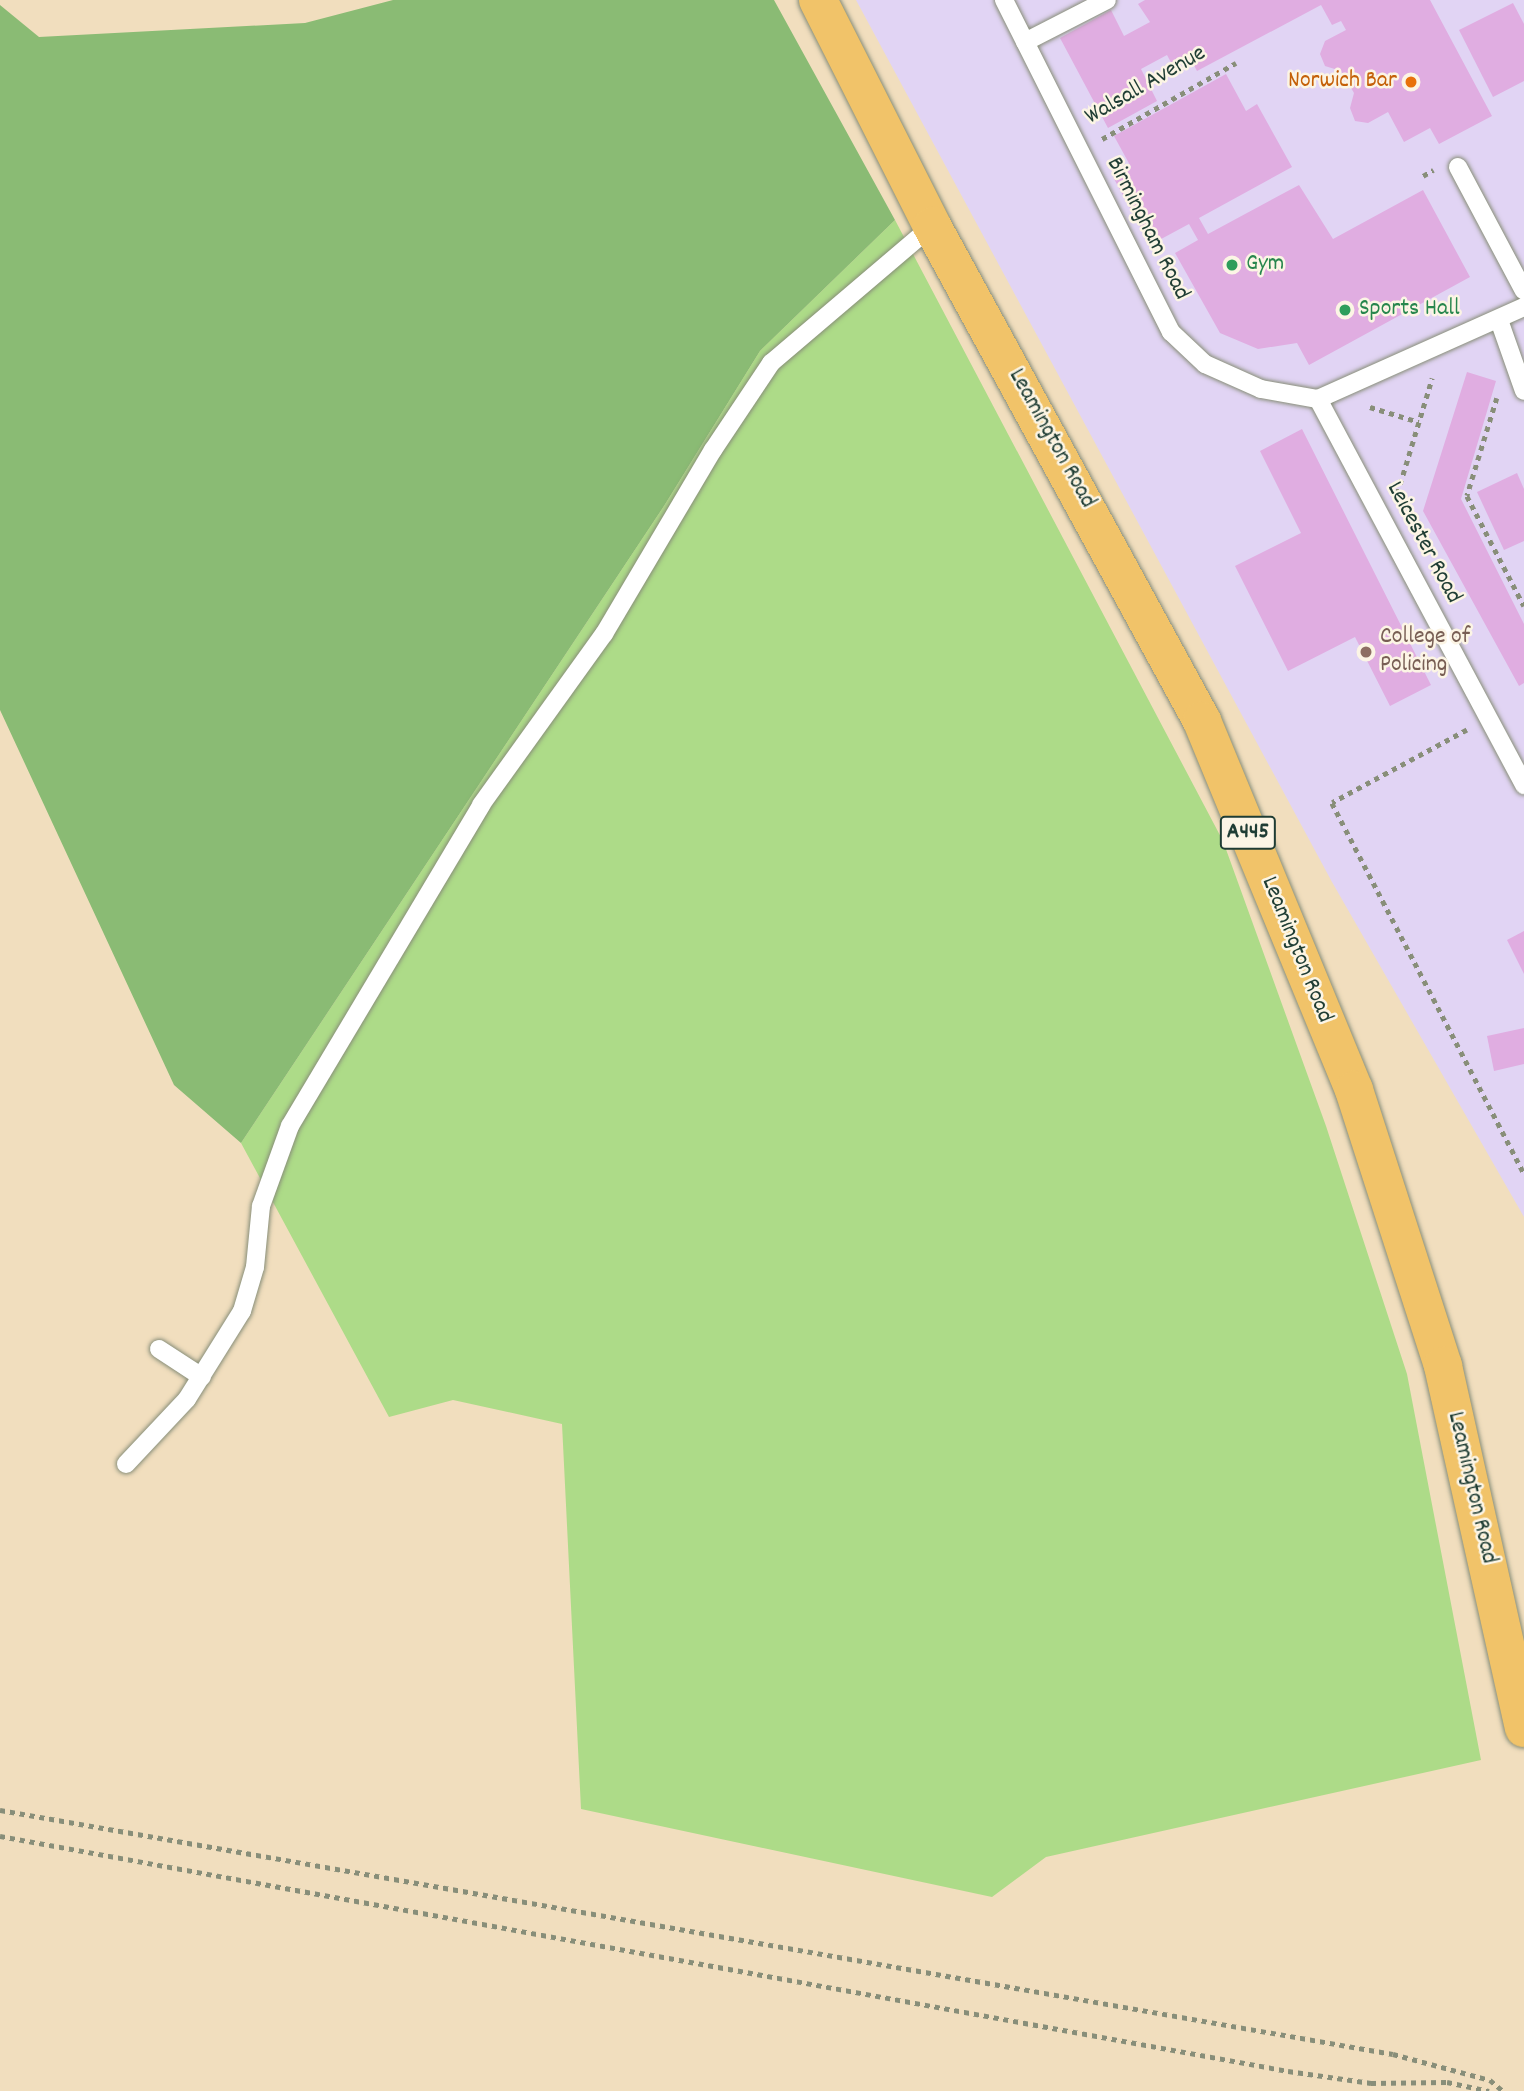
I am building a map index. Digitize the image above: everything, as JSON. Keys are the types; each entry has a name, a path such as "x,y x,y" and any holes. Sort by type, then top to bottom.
{"main road":[{"name":"Leamington Road","path":"818,0 932,226 1202,721 1354,1090 1443,1366 1524,1728"}],"lane":[{"name":"Birmingham Road","path":"1004,0 1171,331 1205,364 1230,378 1287,396 1327,396"},
{"path":"1025,42 1107,0"},
{"path":"1458,167 1524,291"},
{"path":"126,1464 202,1377 242,1311 255,1266 261,1206 290,1126 481,805 604,634 713,450 771,363 932,226"},
{"path":"1327,396 1524,307"},
{"path":"1499,320 1524,391"},
{"name":"Leicester Road","path":"1327,396 1387,528 1524,785"},
{"path":"159,1349 202,1377"}],"path":[{"name":"Walsall Avenue","path":"1080,152 1236,63"},
{"path":"1387,528 1441,346"},
{"path":"1510,354 1466,496 1524,606"},
{"path":"1327,396 1419,422"},
{"path":"1489,719 1332,803 1524,1173"},
{"path":"0,1810 1393,2054 1490,2080 1503,2091"},
{"path":"0,1836 1288,2071 1371,2082 1447,2082 1489,2091"}],"shaded area":[{"name":"College of Policing","path":"856,0 1524,0 1524,1217 1332,882"}],"green space":[{"path":"393,0 774,0 895,220 760,351 664,506 241,1143 174,1085 0,710 0,5 39,37 305,23"},
{"path":"895,220 1223,841 1326,1126 1407,1374 1481,1760 1046,1857 992,1897 581,1809 562,1424 453,1400 389,1417 241,1143 664,506 760,351"}],"building":[{"path":"1145,0 1430,0 1492,116 1439,144 1430,128 1404,142 1388,112 1368,123 1355,121 1350,108 1354,93 1341,71 1325,66 1320,54 1325,41 1346,30 1341,21 1332,25 1321,5 1197,71 1191,60 1174,68 1167,55 1141,69 1157,101 1108,128 1060,38 1111,10 1124,36 1150,22 1138,4"},
{"path":"1513,3 1524,24 1524,81 1493,97 1459,30"},
{"path":"1226,74 1246,111 1257,104 1292,167 1199,218 1208,234 1299,185 1333,239 1423,190 1470,277 1309,365 1297,343 1258,349 1220,333 1175,253 1198,240 1189,224 1150,245 1113,177 1131,167 1114,136"},
{"path":"1467,372 1496,381 1461,499 1524,624 1524,683 1519,686 1423,511"},
{"path":"1302,429 1431,685 1390,706 1355,637 1288,671 1235,566 1301,533 1260,451"},
{"path":"1517,473 1524,489 1524,541 1504,550 1477,492"},
{"path":"1524,931 1524,974 1507,940"},
{"path":"1524,1028 1524,1064 1494,1071 1487,1036"}],"place":[{"name":"Norwich Bar","path":"1411,82"},
{"name":"Gym","path":"1232,265"},
{"name":"Sports Hall","path":"1345,310"},
{"name":"College of Policing","path":"1366,652"}]}
